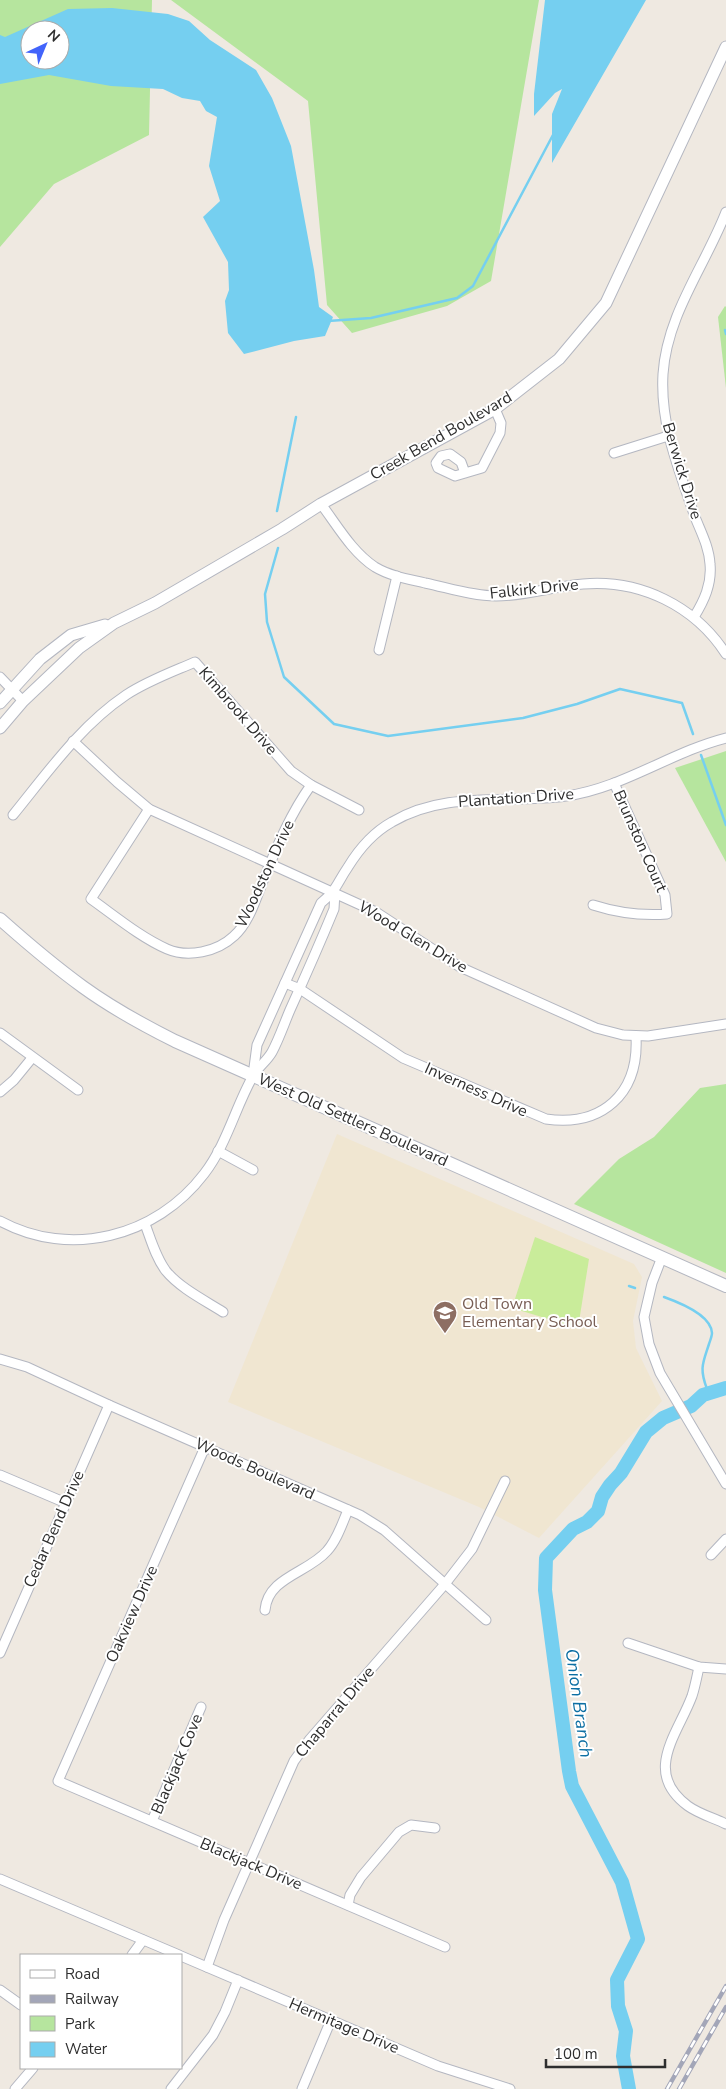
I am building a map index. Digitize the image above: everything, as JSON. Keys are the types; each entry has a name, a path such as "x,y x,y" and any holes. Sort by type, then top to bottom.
{"main road":[{"name":"West Old Settlers Boulevard","path":"0,919 44,957 113,1008 175,1041 726,1286"}],"street":[{"name":"Creek Bend Boulevard","path":"0,728 23,702 79,648 114,623 155,603 282,529 320,504 495,408 558,360 606,303 726,47"},
{"name":"Berwick Drive","path":"694,617 705,597 710,577 710,564 706,544 668,436 662,386 668,344 679,310 724,225 726,212"},
{"path":"465,473 482,468 500,434 501,423 495,408"},
{"path":"614,454 668,436"},
{"name":"Falkirk Drive","path":"320,504 361,556 376,568 397,576 490,596 511,595 584,584 626,586 665,599 694,617 726,654"},
{"path":"379,650 397,576"},
{"name":"Creek Bend Boulevard","path":"0,702 40,659 72,635 114,623"},
{"name":"Kimbrook Drive","path":"13,815 73,740 93,720 128,694 149,682 195,662 291,771 311,785 359,810"},
{"path":"0,677 23,702"},
{"name":"Plantation Drive","path":"254,1075 257,1045 322,903 335,892 348,867 364,845 391,822 416,810 457,801 567,796 594,790 680,754 726,738"},
{"name":"Wood Glen Drive","path":"73,740 117,782 149,809 376,912 460,967 596,1028 610,1033 636,1037 726,1024"},
{"name":"Brunston Court","path":"593,905 618,913 667,914 665,895 614,783"},
{"name":"Woodston Drive","path":"149,809 91,899 168,950 187,954 213,949 233,938 248,915 290,820 311,785"},
{"name":"Plantation Drive","path":"0,1222 39,1236 65,1240 105,1238 145,1224 183,1196 204,1174 225,1140 254,1075 272,1052 334,909 335,892"},
{"name":"Inverness Drive","path":"285,983 300,989 403,1058 546,1119 560,1121 581,1120 603,1110 612,1102 624,1089 630,1078 637,1050 636,1037"},
{"path":"0,1033 32,1058 59,1074 78,1090"},
{"path":"0,1092 14,1080 32,1058"},
{"path":"218,1151 253,1170"},
{"path":"145,1224 159,1260 166,1270 178,1282 223,1312"},
{"path":"662,1257 652,1283 644,1317 649,1344 669,1390 726,1484"},
{"name":"Woods Boulevard","path":"0,1360 28,1367 109,1405 348,1510 384,1530 486,1620"},
{"name":"Cedar Bend Drive","path":"0,1653 109,1405"},
{"name":"Oakview Drive","path":"58,1781 205,1447"},
{"path":"0,1475 66,1503"},
{"name":"Chaparral Drive","path":"207,1967 224,1920 286,1777 301,1750 445,1584 472,1549 505,1481"},
{"path":"265,1610 268,1594 275,1586 309,1566 328,1550 338,1535 348,1510"},
{"path":"711,1555 726,1539"},
{"path":"628,1643 699,1666 726,1669"},
{"path":"699,1666 692,1696 666,1754 665,1774 674,1792 688,1806 726,1824"},
{"name":"Blackjack Cove","path":"152,1821 201,1707"},
{"name":"Blackjack Drive","path":"58,1781 445,1947"},
{"path":"348,1905 352,1890 361,1877 399,1832 411,1826 435,1828"},
{"name":"Hermitage Drive","path":"0,1878 175,1954"},
{"path":"133,1954 143,1940"},
{"name":"Hermitage Drive","path":"182,1957 438,2066 510,2089"},
{"path":"170,2089 212,2035 226,2012 238,1980"},
{"path":"0,1990 20,2004"},
{"path":"302,2089 331,2020"},
{"path":"15,2089 32,2069"}],"shaded area":[{"name":"Old Town Elementary School","path":"337,1134 634,1264 642,1277 633,1321 636,1348 662,1401 539,1538 479,1507 228,1402"}],"green space":[{"path":"0,0 152,0 149,135 54,184 0,247"},
{"path":"171,0 539,0 491,281 447,306 352,333 327,305 308,101"},
{"path":"726,307 726,388 718,317"},
{"path":"726,751 726,862 675,768"},
{"path":"726,1084 726,1273 574,1204 619,1159 654,1137 700,1088"},
{"path":"535,1237 589,1259 578,1328 512,1308"}],"water":[{"path":"545,0 646,0 552,163 552,114 562,89 555,93 534,116 534,94"},
{"path":"112,8 168,14 189,21 210,40 256,70 272,98 291,146 319,307 333,317 325,336 294,341 244,354 228,333 225,301 229,290 228,262 203,217 220,201 209,166 217,117 206,111 200,101 182,98 163,89 111,86 49,75 0,84 0,35 5,37 20,30 20,70 70,70 70,20 43,20 68,9"}],"waterway":[{"path":"328,321 371,318 457,298 473,286 554,133"},
{"path":"725,330 726,334"},
{"path":"277,511 296,417"},
{"path":"278,548 265,594 267,622 284,677 334,724 388,736 523,718 577,704 620,689 682,703 693,734"},
{"path":"701,755 726,825"},
{"path":"629,1286 635,1288"},
{"path":"664,1297 693,1310 706,1320 710,1326 712,1336 703,1366 703,1376 707,1389 703,1395"},
{"name":"Onion Branch","path":"629,2089 623,2056 626,2031 618,2006 617,1980 638,1939 622,1882 572,1786 545,1590 546,1558 573,1529 587,1522 598,1511 602,1497 621,1473 646,1432 663,1418 691,1406 703,1395 726,1388"}],"railway":[{"path":"667,2089 726,1986"},
{"path":"679,2089 726,2007"}],"place":[{"name":"Old Town Elementary School","path":"445,1334"}]}
